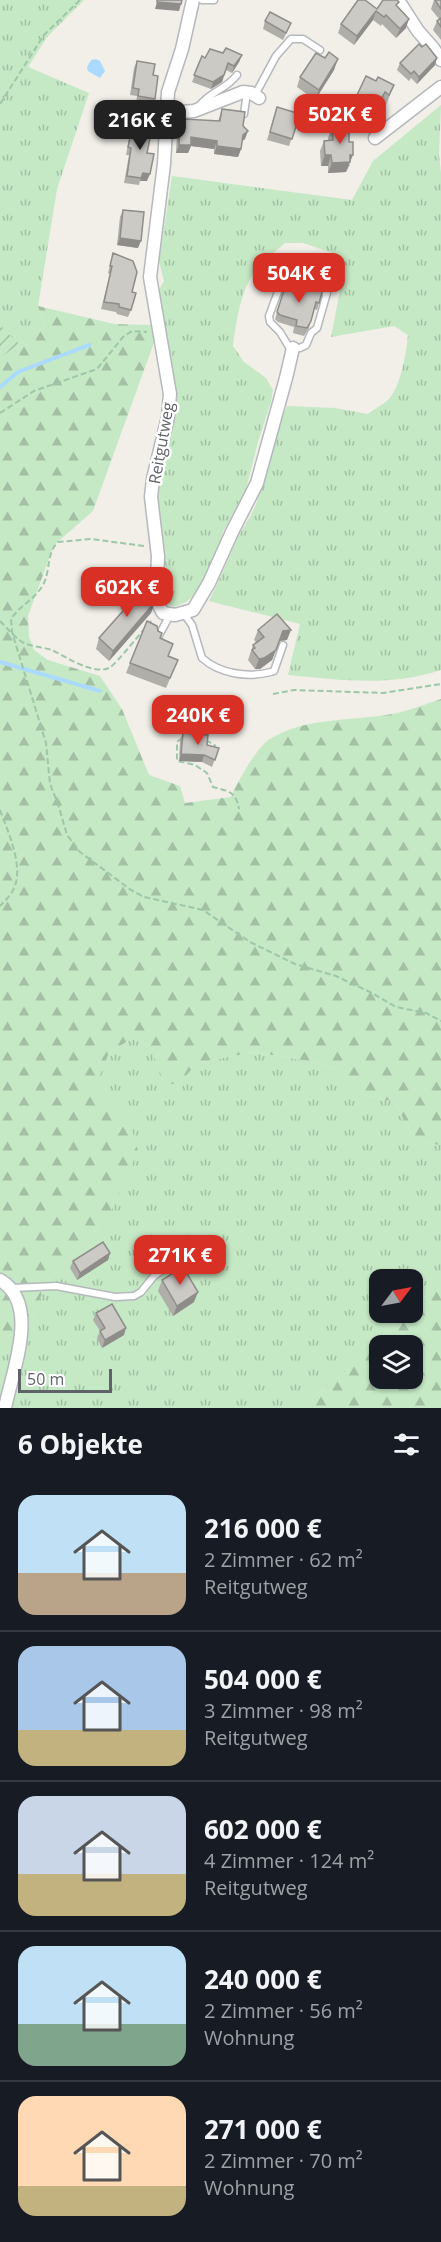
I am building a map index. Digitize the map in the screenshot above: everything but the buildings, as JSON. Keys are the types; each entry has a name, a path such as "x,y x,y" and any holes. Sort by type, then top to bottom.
{"street":[{"name":"Reitgutweg","path":"166,613 156,596 158,546 152,492 170,401 168,377 151,293 150,277 162,179 170,84 182,49 193,0"},
{"path":"398,0 418,31 441,60"},
{"path":"375,138 441,87"},
{"path":"166,117 197,110 238,93 254,95"},
{"path":"166,613 184,614 194,608 209,583 256,483 290,367 293,348"},
{"path":"0,1280 12,1288 21,1310 22,1320 5,1408"}],"lane":[{"path":"202,0 214,0"},
{"path":"244,114 276,56 291,39 303,39 320,50"},
{"path":"197,110 204,100 230,83 237,75"},
{"path":"150,134 153,125 166,117"},
{"path":"282,286 305,287 326,292 317,328 311,333 306,345 293,348 269,320 279,289 282,286"},
{"path":"158,638 166,613"},
{"path":"184,614 192,625 202,658 220,669 244,675 274,671 283,645"},
{"path":"12,1288 56,1286 115,1297 134,1296 165,1268 167,1262"}],"path":[{"path":"0,104 44,35 80,0"},
{"path":"0,413 34,391 97,369 123,337 132,331 150,332 159,329"},
{"path":"158,546 85,538 58,542 52,548 42,586 11,619 12,632 48,750 50,784 67,835 80,852 144,897 203,910 250,942 295,964 336,976 396,1007 426,1013 441,1021"},
{"path":"0,621 24,643 52,651 78,664 101,669 109,668 118,661 126,649 166,613"},
{"path":"273,694 294,690 383,693 441,684"},
{"path":"183,738 177,742 177,761 195,765 207,773 213,787 232,792 237,798 239,809"},
{"path":"206,740 216,746"},
{"path":"0,810 16,856 17,871 14,891 0,906"}],"green space":[{"path":"0,0 84,0 47,37 28,67 89,93 57,189 38,306 44,326 0,358"},
{"path":"441,105 439,155 441,173 441,670 403,679 365,681 288,675 300,624 209,601 238,537 256,504 287,406 335,408 368,414 393,394 402,369 408,335 394,326 331,337 342,280 336,254 303,243 285,243 264,260 249,280 242,298 233,346 244,362 266,378 273,390 271,402 246,489 223,532 216,557 199,591 186,602 174,607 169,605 163,595 165,551 158,501 160,473 174,416 176,397 159,290 164,281 159,261 172,176 352,200 373,161"},
{"path":"38,306 114,324 153,325 156,337 93,511 54,545 28,616 29,637 34,650 48,660 100,676 122,709 149,775 180,786 185,803 231,797 253,757 265,743 284,732 314,723 398,713 441,699 441,1145 431,1144 416,1137 407,1126 395,1102 364,1095 341,1070 314,1062 254,1052 197,1063 179,1084 163,1084 150,1045 131,1039 109,1053 93,1093 128,1115 138,1151 108,1218 46,1281 33,1321 0,1342 0,358 44,326"},
{"path":"0,325 19,344 0,358"},
{"path":"131,1039 150,1045 179,1084 197,1063 254,1052 314,1062 341,1070 364,1095 395,1102 407,1126 416,1137 431,1144 441,1145 441,1291 423,1298 423,1269 369,1269 369,1323 395,1323 383,1335 369,1335 369,1349 301,1408 0,1408 0,1342 33,1321 46,1281 108,1218 128,1115 92,1093 109,1053"},
{"path":"441,1291 441,1408 301,1408 369,1349 369,1389 423,1389 423,1335 383,1335 395,1323 423,1323 423,1298"}],"water":[{"path":"91,60 100,61 105,71 100,78 88,71 87,67"}],"waterway":[{"path":"0,387 18,372 89,345"},
{"path":"0,662 100,691"}]}
